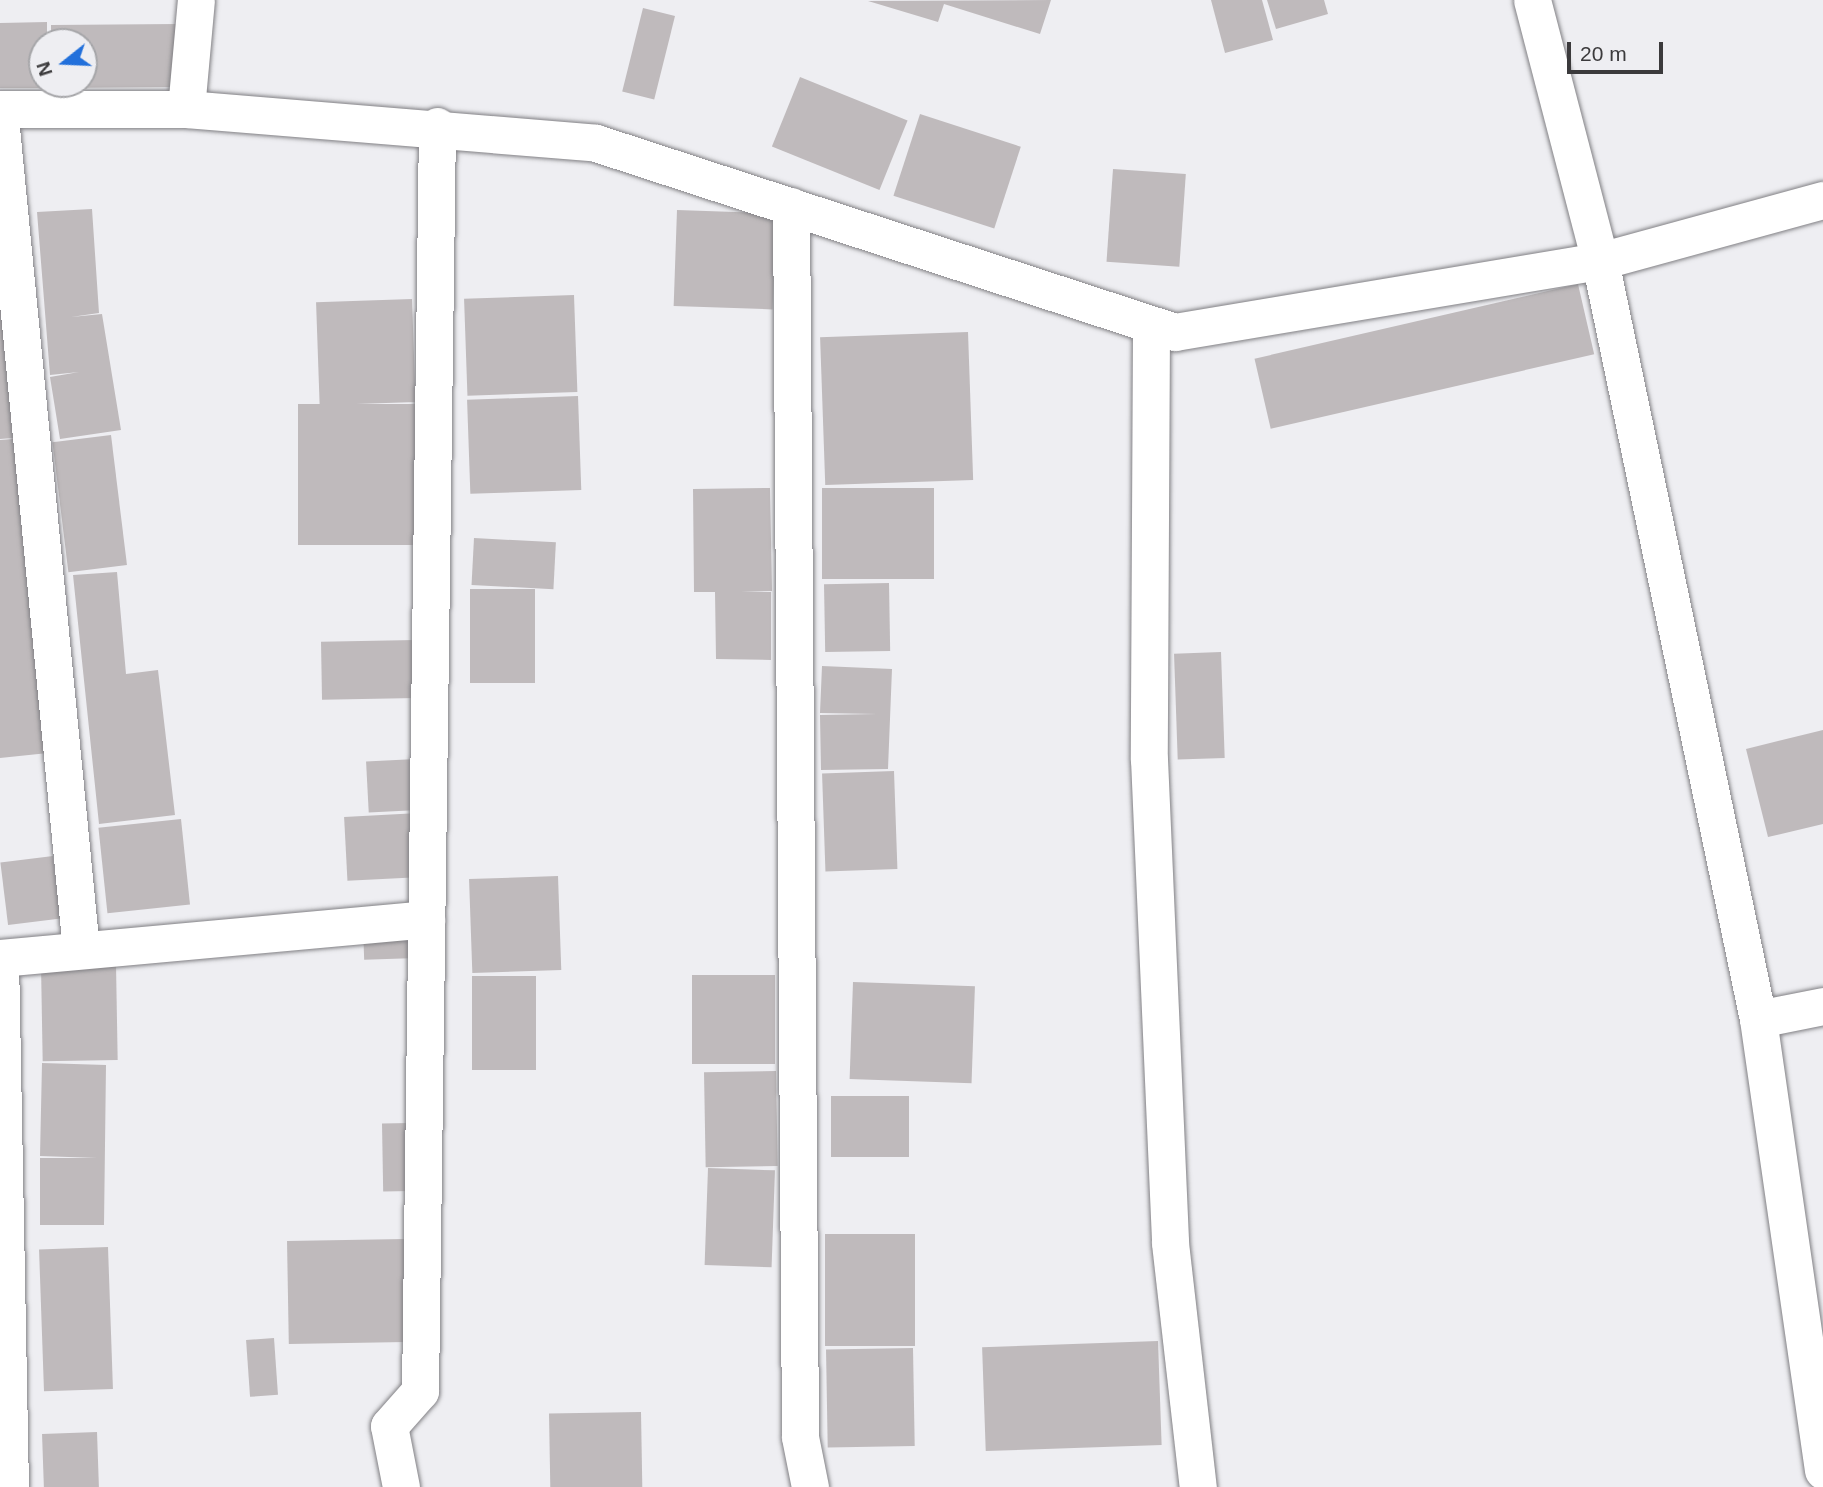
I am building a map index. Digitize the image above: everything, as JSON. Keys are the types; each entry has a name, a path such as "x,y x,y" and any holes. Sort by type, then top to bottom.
{"street":[{"path":"186,109 195,0"},
{"path":"1532,0 1600,261 1758,1019 1823,1470"},
{"path":"0,109 186,109 437,126 596,143 791,206 1151,329 1175,332 1600,261 1823,200"},
{"path":"0,118 81,950"},
{"path":"401,1487 389,1426 420,1391 437,126"},
{"path":"791,206 800,1437 810,1487"},
{"path":"1151,329 1150,773 1170,1243 1198,1487"},
{"path":"10,1487 0,958 426,919"},
{"path":"1758,1019 1823,1006"}],"building":[{"path":"1051,0 1040,34 944,4 938,22 868,1"},
{"path":"1211,0 1262,0 1273,40 1225,53"},
{"path":"1267,0 1324,0 1328,14 1276,29"},
{"path":"643,8 675,16 654,99 622,91"},
{"path":"47,22 47,28 28,28 28,88 0,88 0,23"},
{"path":"177,24 177,87 98,88 98,28 51,28 51,25"},
{"path":"800,77 908,120 879,190 772,147"},
{"path":"920,114 1021,147 994,229 893,196"},
{"path":"1113,169 1186,174 1179,267 1107,262"},
{"path":"92,209 99,313 71,317 102,314 121,430 60,439 50,377 79,372 50,375 37,212"},
{"path":"677,210 776,213 773,309 674,306"},
{"path":"1578,284 1594,354 1271,429 1255,359"},
{"path":"574,295 577,392 467,396 464,299"},
{"path":"0,298 13,438 0,439"},
{"path":"412,299 416,402 320,405 316,302"},
{"path":"968,332 973,480 825,485 820,337"},
{"path":"578,396 581,490 470,494 467,400"},
{"path":"298,404 417,404 417,545 298,545"},
{"path":"111,435 127,565 68,572 52,442"},
{"path":"13,439 48,753 0,758 0,440"},
{"path":"770,488 772,591 741,592 771,592 771,660 716,659 715,592 694,592 693,489"},
{"path":"822,488 934,488 934,579 822,579"},
{"path":"474,538 556,542 553,589 472,585"},
{"path":"117,572 126,674 158,670 175,815 99,824 73,575"},
{"path":"889,583 890,651 825,652 824,584"},
{"path":"470,589 535,589 535,683 470,683"},
{"path":"415,640 416,698 322,700 321,642"},
{"path":"1221,652 1225,758 1178,760 1174,654"},
{"path":"822,666 892,669 888,769 821,770 820,715 877,714 820,713"},
{"path":"1823,730 1823,824 1768,837 1746,749"},
{"path":"416,759 419,810 369,813 366,762"},
{"path":"894,771 897,869 825,871 822,774"},
{"path":"419,813 422,877 347,881 344,817"},
{"path":"181,819 190,905 107,913 98,828"},
{"path":"53,856 61,919 8,925 0,862"},
{"path":"558,876 561,970 472,973 469,879"},
{"path":"416,925 417,958 364,960 363,927"},
{"path":"116,964 118,1060 43,1061 41,965"},
{"path":"692,975 775,975 775,1064 692,1064"},
{"path":"472,976 536,976 536,1070 472,1070"},
{"path":"853,982 975,986 972,1083 850,1079"},
{"path":"42,1063 106,1065 104,1225 40,1225 40,1158 97,1158 40,1156"},
{"path":"776,1071 778,1166 706,1167 704,1072"},
{"path":"831,1096 909,1096 909,1157 831,1157"},
{"path":"382,1123 410,1123 411,1191 383,1191"},
{"path":"708,1168 775,1170 772,1267 705,1265"},
{"path":"825,1234 915,1234 915,1346 825,1346"},
{"path":"404,1239 406,1342 289,1344 287,1241"},
{"path":"108,1247 113,1389 44,1391 39,1249"},
{"path":"274,1338 278,1395 250,1397 246,1340"},
{"path":"1158,1341 1162,1445 986,1451 982,1347"},
{"path":"913,1348 915,1446 828,1448 826,1350"},
{"path":"641,1412 642,1487 550,1487 549,1414"},
{"path":"97,1432 99,1487 44,1487 42,1434"}]}
